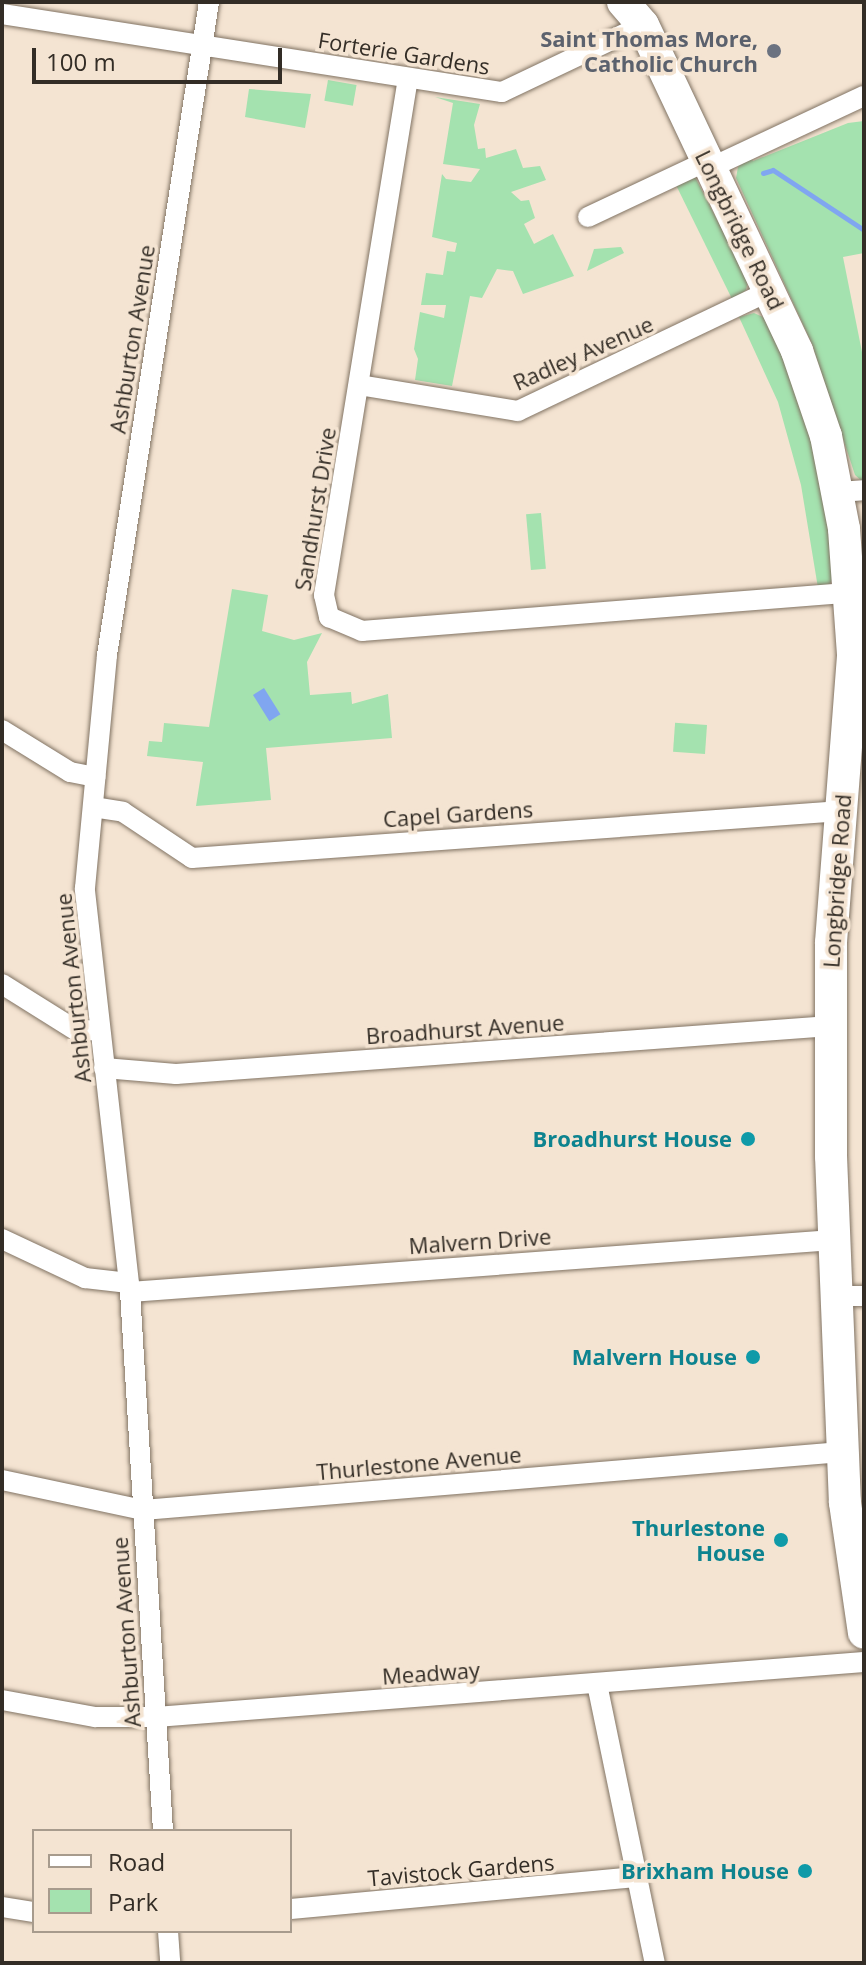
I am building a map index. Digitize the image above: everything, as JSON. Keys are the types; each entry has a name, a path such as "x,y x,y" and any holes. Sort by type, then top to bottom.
{"main road":[{"name":"Longbridge Road","path":"637,10 770,291 816,396 851,491 854,528 850,593 853,656 830,1026 833,1240 850,1296 842,1452 864,1633"}],"street":[{"name":"Ashburton Avenue","path":"163,1829 130,1288 85,888 107,655 209,2"},
{"name":"Forterie Gardens","path":"2,14 507,92 637,10"},
{"name":"Sandhurst Drive","path":"408,78 324,595 329,617 344,627 362,631 850,593"},
{"path":"588,217 864,96"},
{"name":"Radley Avenue","path":"359,385 518,411 770,291"},
{"path":"2,730 70,772 96,777"},
{"name":"Capel Gardens","path":"93,807 123,812 192,858 841,811"},
{"path":"2,984 77,1031 99,1030"},
{"name":"Broadhurst Avenue","path":"104,1068 176,1074 830,1026"},
{"name":"Malvern Drive","path":"2,1239 85,1278 130,1288 833,1240"},
{"name":"Thurlestone Avenue","path":"2,1480 143,1510 842,1452"},
{"name":"Meadway","path":"2,1700 95,1717 156,1717 864,1662"},
{"path":"597,1684 655,1963"},
{"name":"Tavistock Gardens","path":"292,1909 637,1877"},
{"path":"2,1907 32,1912"},
{"path":"168,1933 170,1963"}],"green space":[{"path":"328,80 357,85 353,106 324,101"},
{"path":"249,89 311,94 305,128 245,117"},
{"path":"435,97 480,104 474,125 478,149 485,148 486,158 516,149 523,168 540,166 546,180 511,192 521,201 529,200 535,218 524,224 534,244 553,234 574,276 523,294 513,271 497,269 482,298 470,296 452,386 415,380 418,359 414,349 420,312 444,318 446,305 421,305 426,273 443,275 447,251 455,252 457,243 432,237 442,174 446,179 471,182 480,169 443,164 453,103"},
{"path":"864,121 864,253 843,257 864,362 864,483 855,475 812,344 736,178 738,167 750,156 753,161 848,123"},
{"path":"695,177 748,280 746,290 733,301 674,181"},
{"path":"621,247 624,253 587,271 594,249"},
{"path":"754,313 767,319 801,398 831,519 834,578 826,588 818,588 801,485 778,402 739,317"},
{"path":"541,513 546,569 531,570 526,514"},
{"path":"232,589 268,595 262,631 294,640 322,633 307,662 310,695 351,692 352,704 388,694 392,738 266,748 271,800 196,806 203,762 147,756 149,741 162,742 164,723 209,727"},
{"path":"675,723 707,725 705,754 673,752"}],"water":[{"path":"264,688 280,714 269,721 253,695"}],"waterway":[{"path":"763,173 773,170 864,230"}],"place":[{"name":"Saint Thomas More, Catholic Church","path":"774,51"},
{"name":"Broadhurst House","path":"748,1139"},
{"name":"Malvern House","path":"753,1357"},
{"name":"Thurlestone House","path":"781,1540"},
{"name":"Brixham House","path":"805,1871"}]}
